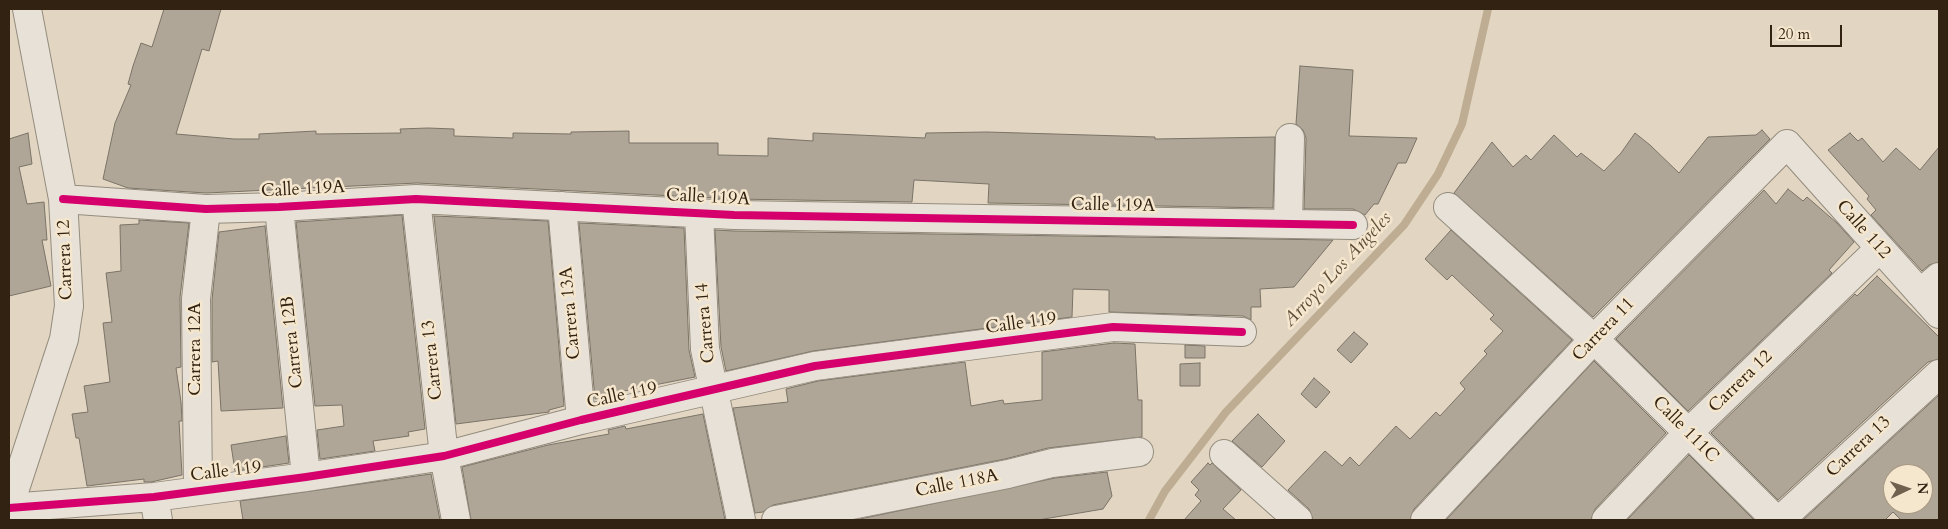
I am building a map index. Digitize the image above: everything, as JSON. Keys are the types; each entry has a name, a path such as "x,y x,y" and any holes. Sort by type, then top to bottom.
{"street":[{"name":"Carrera 12","path":"9,507 64,339 69,306 64,200 27,9"},
{"path":"1288,223 1290,138"},
{"name":"Calle 112","path":"1787,144 1879,249 1929,285 1939,314"},
{"name":"Carrera 11","path":"1425,520 1594,339 1787,144"},
{"name":"Calle 119A","path":"64,200 206,209 416,199 699,213 1353,225"},
{"name":"Carrera 13","path":"416,199 444,456 456,520"},
{"name":"Carrera 13A","path":"562,206 581,420"},
{"name":"Calle 111C","path":"1448,206 1594,339 1778,520"},
{"name":"Carrera 12B","path":"279,207 306,477"},
{"name":"Carrera 12A","path":"198,490 196,299 206,209"},
{"name":"Carrera 14","path":"699,213 705,349 741,520"},
{"name":"Carrera 12","path":"1606,520 1688,433 1879,249"},
{"name":"Calle 119","path":"9,507 156,508 198,490 306,477 444,456 581,420 715,391 815,366 1113,327 1242,332"},
{"name":"Carrera 13","path":"1778,520 1939,374"},
{"name":"Calle 118A","path":"776,520 1008,474 1052,463 1139,452"},
{"path":"1224,454 1298,520"}],"building":[{"path":"164,9 221,9 209,51 202,49 176,134 234,139 259,139 259,134 316,131 316,134 401,133 400,129 428,128 454,129 454,136 513,138 513,133 571,134 571,132 629,131 629,143 718,143 718,155 768,156 768,138 813,141 813,133 925,138 926,133 987,132 1155,137 1155,139 1275,137 1273,208 988,203 989,184 914,180 912,202 735,199 417,183 206,193 128,188 103,179 115,123 131,85 128,84 141,43 152,47"},
{"path":"1300,66 1353,70 1349,136 1417,138 1406,163 1398,163 1378,204 1374,204 1365,215 1353,209 1304,209 1306,138 1303,130 1296,124"},
{"path":"1762,130 1770,139 1593,317 1454,193 1492,142 1513,167 1526,155 1531,160 1554,135 1577,157 1581,153 1604,171 1621,153 1635,133 1679,173 1708,137 1756,135"},
{"path":"28,133 32,164 19,167 27,204 44,202 47,240 42,240 51,286 9,296 9,139"},
{"path":"1850,133 1858,141 1862,138 1883,162 1896,148 1920,170 1939,147 1939,262 1929,265 1922,271 1871,215 1876,210 1867,199 1869,196 1828,150"},
{"path":"1788,189 1803,201 1807,197 1837,223 1854,242 1829,270 1832,273 1688,411 1616,339 1764,190 1776,204"},
{"path":"402,215 425,429 408,432 409,436 373,441 375,451 320,459 317,430 344,426 342,405 315,406 296,222"},
{"path":"434,216 548,221 564,406 549,410 549,412 456,424"},
{"path":"139,220 189,223 180,297 181,367 176,368 181,402 182,421 179,421 182,475 151,482 144,482 144,479 87,486 79,438 76,438 72,414 88,412 84,386 110,382 103,323 112,322 106,273 121,271 120,225 139,224"},
{"path":"579,223 684,228 689,350 695,377 619,392 620,395 595,399"},
{"path":"265,226 283,408 221,411 218,361 212,362 212,300 219,232"},
{"path":"715,230 1333,240 1294,287 1260,289 1261,307 1251,307 1251,320 1243,316 1109,312 1109,290 1073,289 1072,317 813,351 726,371 721,347"},
{"path":"1451,230 1572,340 1414,509 1410,520 1313,520 1309,509 1288,490 1325,451 1342,466 1350,457 1359,466 1396,426 1410,439 1436,412 1440,416 1465,389 1460,383 1487,354 1484,351 1503,331 1490,319 1494,315 1452,275 1447,280 1425,259"},
{"path":"1877,276 1939,337 1939,359 1928,362 1778,500 1711,433 1855,294 1857,296"},
{"path":"1354,332 1368,344 1351,363 1337,350"},
{"path":"1114,343 1135,344 1138,400 1142,400 1142,437 1048,448 1005,459 773,505 763,512 755,513 733,408 788,402 786,389 818,381 965,362 971,406 1003,400 1004,404 1042,400 1042,352"},
{"path":"1185,345 1205,346 1205,358 1185,358"},
{"path":"1594,361 1666,433 1595,509 1591,520 1446,520"},
{"path":"1200,363 1200,386 1180,386 1180,364"},
{"path":"1314,378 1330,392 1316,408 1301,394"},
{"path":"1939,395 1939,520 1901,520 1895,514 1933,514 1933,464 1883,464 1883,514 1891,514 1885,520 1803,520"},
{"path":"703,414 725,520 471,520 462,467 548,445 609,434 608,430 625,426 626,429"},
{"path":"1258,414 1285,441 1262,467 1232,441"},
{"path":"286,436 289,463 235,471 231,445"},
{"path":"1689,455 1754,520 1627,520"},
{"path":"1208,463 1210,465 1212,463 1241,490 1223,509 1236,520 1184,520 1201,501 1195,495 1199,490 1191,482"},
{"path":"1107,472 1112,496 1103,509 1038,520 855,520 1055,478"},
{"path":"431,474 440,520 243,520 240,501"}],"waterway":[{"name":"Arroyo Los Angeles","path":"1149,520 1165,491 1226,412 1404,225 1438,174 1462,124 1488,9"}],"cycle path":[{"path":"63,199 206,209 416,199 734,215 1353,225"},
{"path":"9,508 154,497 444,456 581,420 815,366 1113,327 1242,332"}]}
